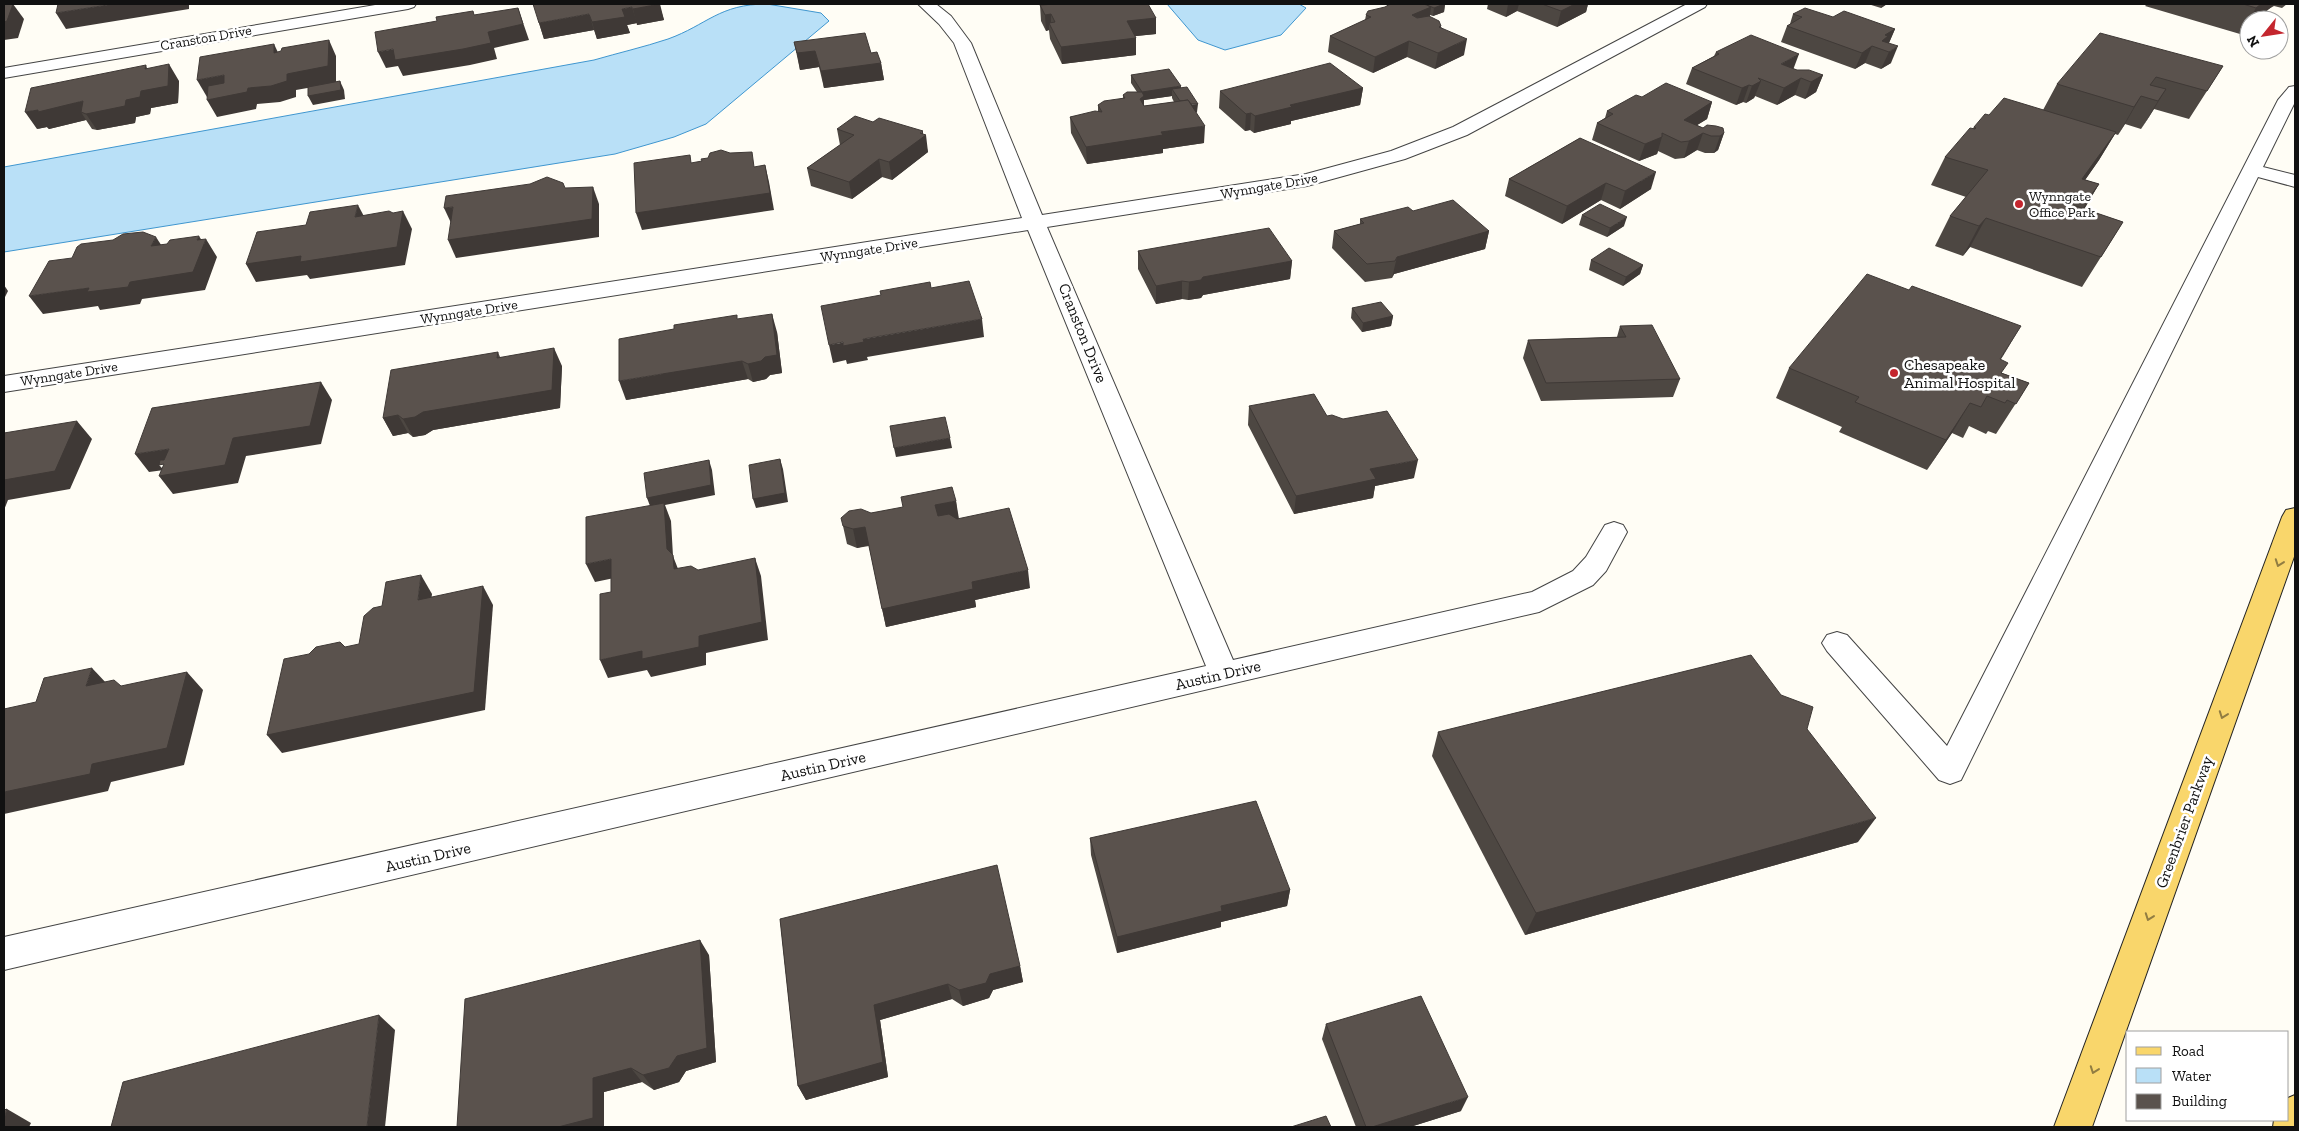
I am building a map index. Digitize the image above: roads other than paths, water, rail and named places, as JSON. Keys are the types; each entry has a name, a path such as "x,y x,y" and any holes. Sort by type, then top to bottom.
{"main road":[{"name":"Greenbrier Parkway","path":"2073,1127 2295,517"},
{"path":"2292,1127 2295,1114"}],"street":[{"name":"Cranston Drive","path":"4,73 408,4"},
{"name":"Cranston Drive","path":"926,4 945,20 962,43 1035,224 1047,248 1224,674"},
{"name":"Wynngate Drive","path":"4,384 1307,180 1398,155 1460,131 1700,4"},
{"path":"1837,643 1950,771 2287,100 2295,91"},
{"path":"2253,170 2295,181"},
{"name":"Austin Drive","path":"4,954 1539,601 1583,578 1596,564 1614,532"}],"water":[{"path":"767,4 821,13 829,21 706,124 674,137 615,154 4,252 4,167 594,60 668,39 725,11 751,5"},
{"path":"1167,4 1299,4 1306,8 1281,35 1225,50 1198,40"}],"place":[{"name":"Wynngate Office Park","path":"2019,204"},
{"name":"Chesapeake Animal Hospital","path":"1894,373"}]}
